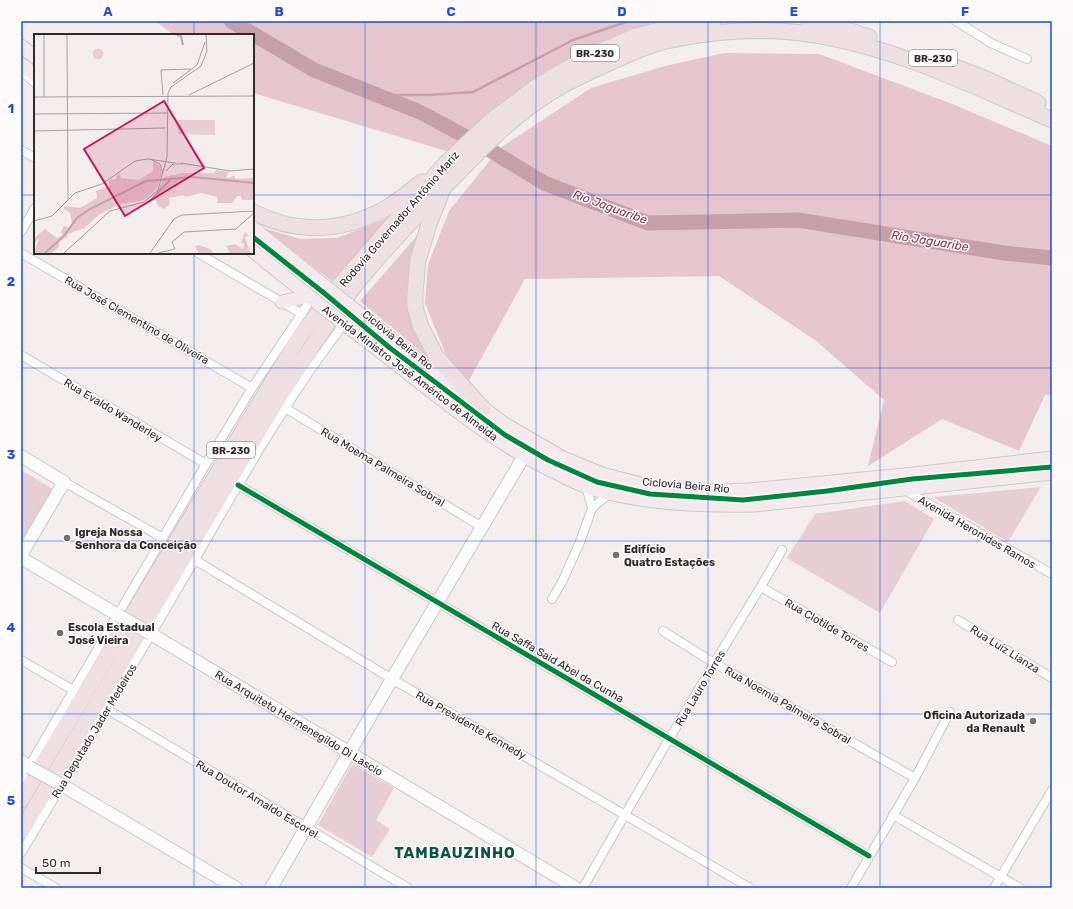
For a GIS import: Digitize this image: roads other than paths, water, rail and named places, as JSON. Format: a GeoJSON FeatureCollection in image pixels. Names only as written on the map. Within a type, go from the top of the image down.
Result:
{"type":"FeatureCollection","features":[{"type":"Feature","properties":{"kind":"highway","name":"Rodovia Governador Antônio Mariz"},"geometry":{"type":"LineString","coordinates":[[21,831],[283,391],[356,285],[413,219],[469,162],[497,125],[536,87],[585,58],[636,36],[673,27],[714,21]]}},
{"type":"Feature","properties":{"kind":"highway","name":"BR-230"},"geometry":{"type":"LineString","coordinates":[[808,21],[832,25],[909,49],[984,78],[1052,109]]}},
{"type":"Feature","properties":{"kind":"highway","name":"Rodovia Governador Antônio Mariz"},"geometry":{"type":"LineString","coordinates":[[21,800],[300,336],[339,286],[457,151],[497,125],[522,112],[569,81],[630,53],[660,43],[694,36],[765,30],[807,34],[852,42],[911,60],[1052,120]]}},
{"type":"Feature","properties":{"kind":"highway"},"geometry":{"type":"LineString","coordinates":[[254,212],[285,225],[299,227],[312,228],[346,224],[385,208],[445,164]]}},
{"type":"Feature","properties":{"kind":"highway"},"geometry":{"type":"LineString","coordinates":[[443,188],[418,260],[415,292],[416,307],[421,327],[436,356],[483,409]]}},
{"type":"Feature","properties":{"kind":"main road"},"geometry":{"type":"LineString","coordinates":[[21,46],[34,56]]}},
{"type":"Feature","properties":{"kind":"main road"},"geometry":{"type":"LineString","coordinates":[[21,64],[34,74]]}},
{"type":"Feature","properties":{"kind":"main road","name":"Avenida Ministro José Américo de Almeida"},"geometry":{"type":"LineString","coordinates":[[254,229],[412,355],[483,409],[544,448],[563,458],[602,474],[648,486],[688,491],[717,491],[757,489],[914,474],[1052,458]]}},
{"type":"Feature","properties":{"kind":"main road","name":"Avenida Ministro José Américo de Almeida"},"geometry":{"type":"LineString","coordinates":[[254,252],[309,298],[493,437],[524,456],[586,486],[610,493],[640,500],[685,505],[755,505],[1052,473]]}},
{"type":"Feature","properties":{"kind":"main road"},"geometry":{"type":"LineString","coordinates":[[282,302],[309,298]]}},
{"type":"Feature","properties":{"kind":"street"},"geometry":{"type":"LineString","coordinates":[[956,21],[991,43],[1027,59]]}},
{"type":"Feature","properties":{"kind":"street"},"geometry":{"type":"LineString","coordinates":[[21,71],[34,82]]}},
{"type":"Feature","properties":{"kind":"street"},"geometry":{"type":"LineString","coordinates":[[21,150],[34,157]]}},
{"type":"Feature","properties":{"kind":"street"},"geometry":{"type":"LineString","coordinates":[[21,232],[34,210]]}},
{"type":"Feature","properties":{"kind":"street","name":"Rua José Clementino de Oliveira"},"geometry":{"type":"LineString","coordinates":[[21,253],[252,388]]}},
{"type":"Feature","properties":{"kind":"street"},"geometry":{"type":"LineString","coordinates":[[200,254],[302,314]]}},
{"type":"Feature","properties":{"kind":"street"},"geometry":{"type":"LineString","coordinates":[[21,780],[25,764],[73,690],[206,464],[252,388],[302,314],[309,298],[247,254]]}},
{"type":"Feature","properties":{"kind":"street","name":"Rua Deputado Jader Medeiros"},"geometry":{"type":"LineString","coordinates":[[21,853],[284,408],[342,322]]}},
{"type":"Feature","properties":{"kind":"street","name":"Rua Evaldo Wanderley"},"geometry":{"type":"LineString","coordinates":[[21,355],[206,464]]}},
{"type":"Feature","properties":{"kind":"street","name":"Rua Moema Palmeira Sobral"},"geometry":{"type":"LineString","coordinates":[[284,408],[482,527]]}},
{"type":"Feature","properties":{"kind":"street"},"geometry":{"type":"LineString","coordinates":[[21,456],[163,538]]}},
{"type":"Feature","properties":{"kind":"street"},"geometry":{"type":"LineString","coordinates":[[271,888],[305,827],[524,456]]}},
{"type":"Feature","properties":{"kind":"street"},"geometry":{"type":"LineString","coordinates":[[21,556],[64,482]]}},
{"type":"Feature","properties":{"kind":"street","name":"Rua Saffa Said Abel da Cunha"},"geometry":{"type":"LineString","coordinates":[[238,485],[869,856]]}},
{"type":"Feature","properties":{"kind":"street"},"geometry":{"type":"LineString","coordinates":[[586,486],[592,508]]}},
{"type":"Feature","properties":{"kind":"street","name":"Avenida Heronides Ramos"},"geometry":{"type":"LineString","coordinates":[[903,489],[1052,574]]}},
{"type":"Feature","properties":{"kind":"street"},"geometry":{"type":"LineString","coordinates":[[552,600],[580,542],[592,508],[610,493]]}},
{"type":"Feature","properties":{"kind":"street","name":"Rua Lauro Torres"},"geometry":{"type":"LineString","coordinates":[[583,888],[624,814],[714,663],[762,587],[782,550]]}},
{"type":"Feature","properties":{"kind":"street","name":"Rua Arquiteto Hermenegildo Di Lascio"},"geometry":{"type":"LineString","coordinates":[[21,556],[576,888]]}},
{"type":"Feature","properties":{"kind":"street","name":"Rua Presidente Kennedy"},"geometry":{"type":"LineString","coordinates":[[195,560],[392,679],[750,888]]}},
{"type":"Feature","properties":{"kind":"street","name":"Rua Clotilde Torres"},"geometry":{"type":"LineString","coordinates":[[762,587],[892,662]]}},
{"type":"Feature","properties":{"kind":"street","name":"Rua Luiz Lianza"},"geometry":{"type":"LineString","coordinates":[[958,620],[1052,678]]}},
{"type":"Feature","properties":{"kind":"street","name":"Rua Noemia Palmeira Sobral"},"geometry":{"type":"LineString","coordinates":[[663,631],[714,663],[915,778]]}},
{"type":"Feature","properties":{"kind":"street"},"geometry":{"type":"LineString","coordinates":[[21,660],[73,690]]}},
{"type":"Feature","properties":{"kind":"street","name":"Rua Doutor Arnaldo Escorel"},"geometry":{"type":"LineString","coordinates":[[107,709],[408,888]]}},
{"type":"Feature","properties":{"kind":"street"},"geometry":{"type":"LineString","coordinates":[[851,888],[915,778],[950,712]]}},
{"type":"Feature","properties":{"kind":"street"},"geometry":{"type":"LineString","coordinates":[[25,764],[236,888]]}},
{"type":"Feature","properties":{"kind":"street"},"geometry":{"type":"LineString","coordinates":[[994,888],[1052,790]]}},
{"type":"Feature","properties":{"kind":"street"},"geometry":{"type":"LineString","coordinates":[[893,815],[1020,888]]}},
{"type":"Feature","properties":{"kind":"street"},"geometry":{"type":"LineString","coordinates":[[21,868],[56,888]]}},
{"type":"Feature","properties":{"kind":"waterway","name":"Rio Jaguaribe"},"geometry":{"type":"LineString","coordinates":[[231,21],[253,34]]}},
{"type":"Feature","properties":{"kind":"waterway"},"geometry":{"type":"LineString","coordinates":[[382,97],[473,92],[573,40],[629,21]]}},
{"type":"Feature","properties":{"kind":"waterway","name":"Rio Jaguaribe"},"geometry":{"type":"LineString","coordinates":[[254,35],[314,70],[420,112],[485,147],[544,183],[648,223],[798,220],[1004,253],[1052,258]]}},
{"type":"Feature","properties":{"kind":"place","name":"Igreja Nossa Senhora da Conceição"},"geometry":{"type":"Point","coordinates":[67,538]}},
{"type":"Feature","properties":{"kind":"place","name":"Edifício Quatro Estações"},"geometry":{"type":"Point","coordinates":[616,555]}},
{"type":"Feature","properties":{"kind":"place","name":"Escola Estadual José Vieira"},"geometry":{"type":"Point","coordinates":[60,633]}},
{"type":"Feature","properties":{"kind":"place","name":"Oficina Autorizada da Renault"},"geometry":{"type":"Point","coordinates":[1033,721]}},
{"type":"Feature","properties":{"kind":"district","name":"TAMBAUZINHO"},"geometry":{"type":"Point","coordinates":[455,853]}}]}
